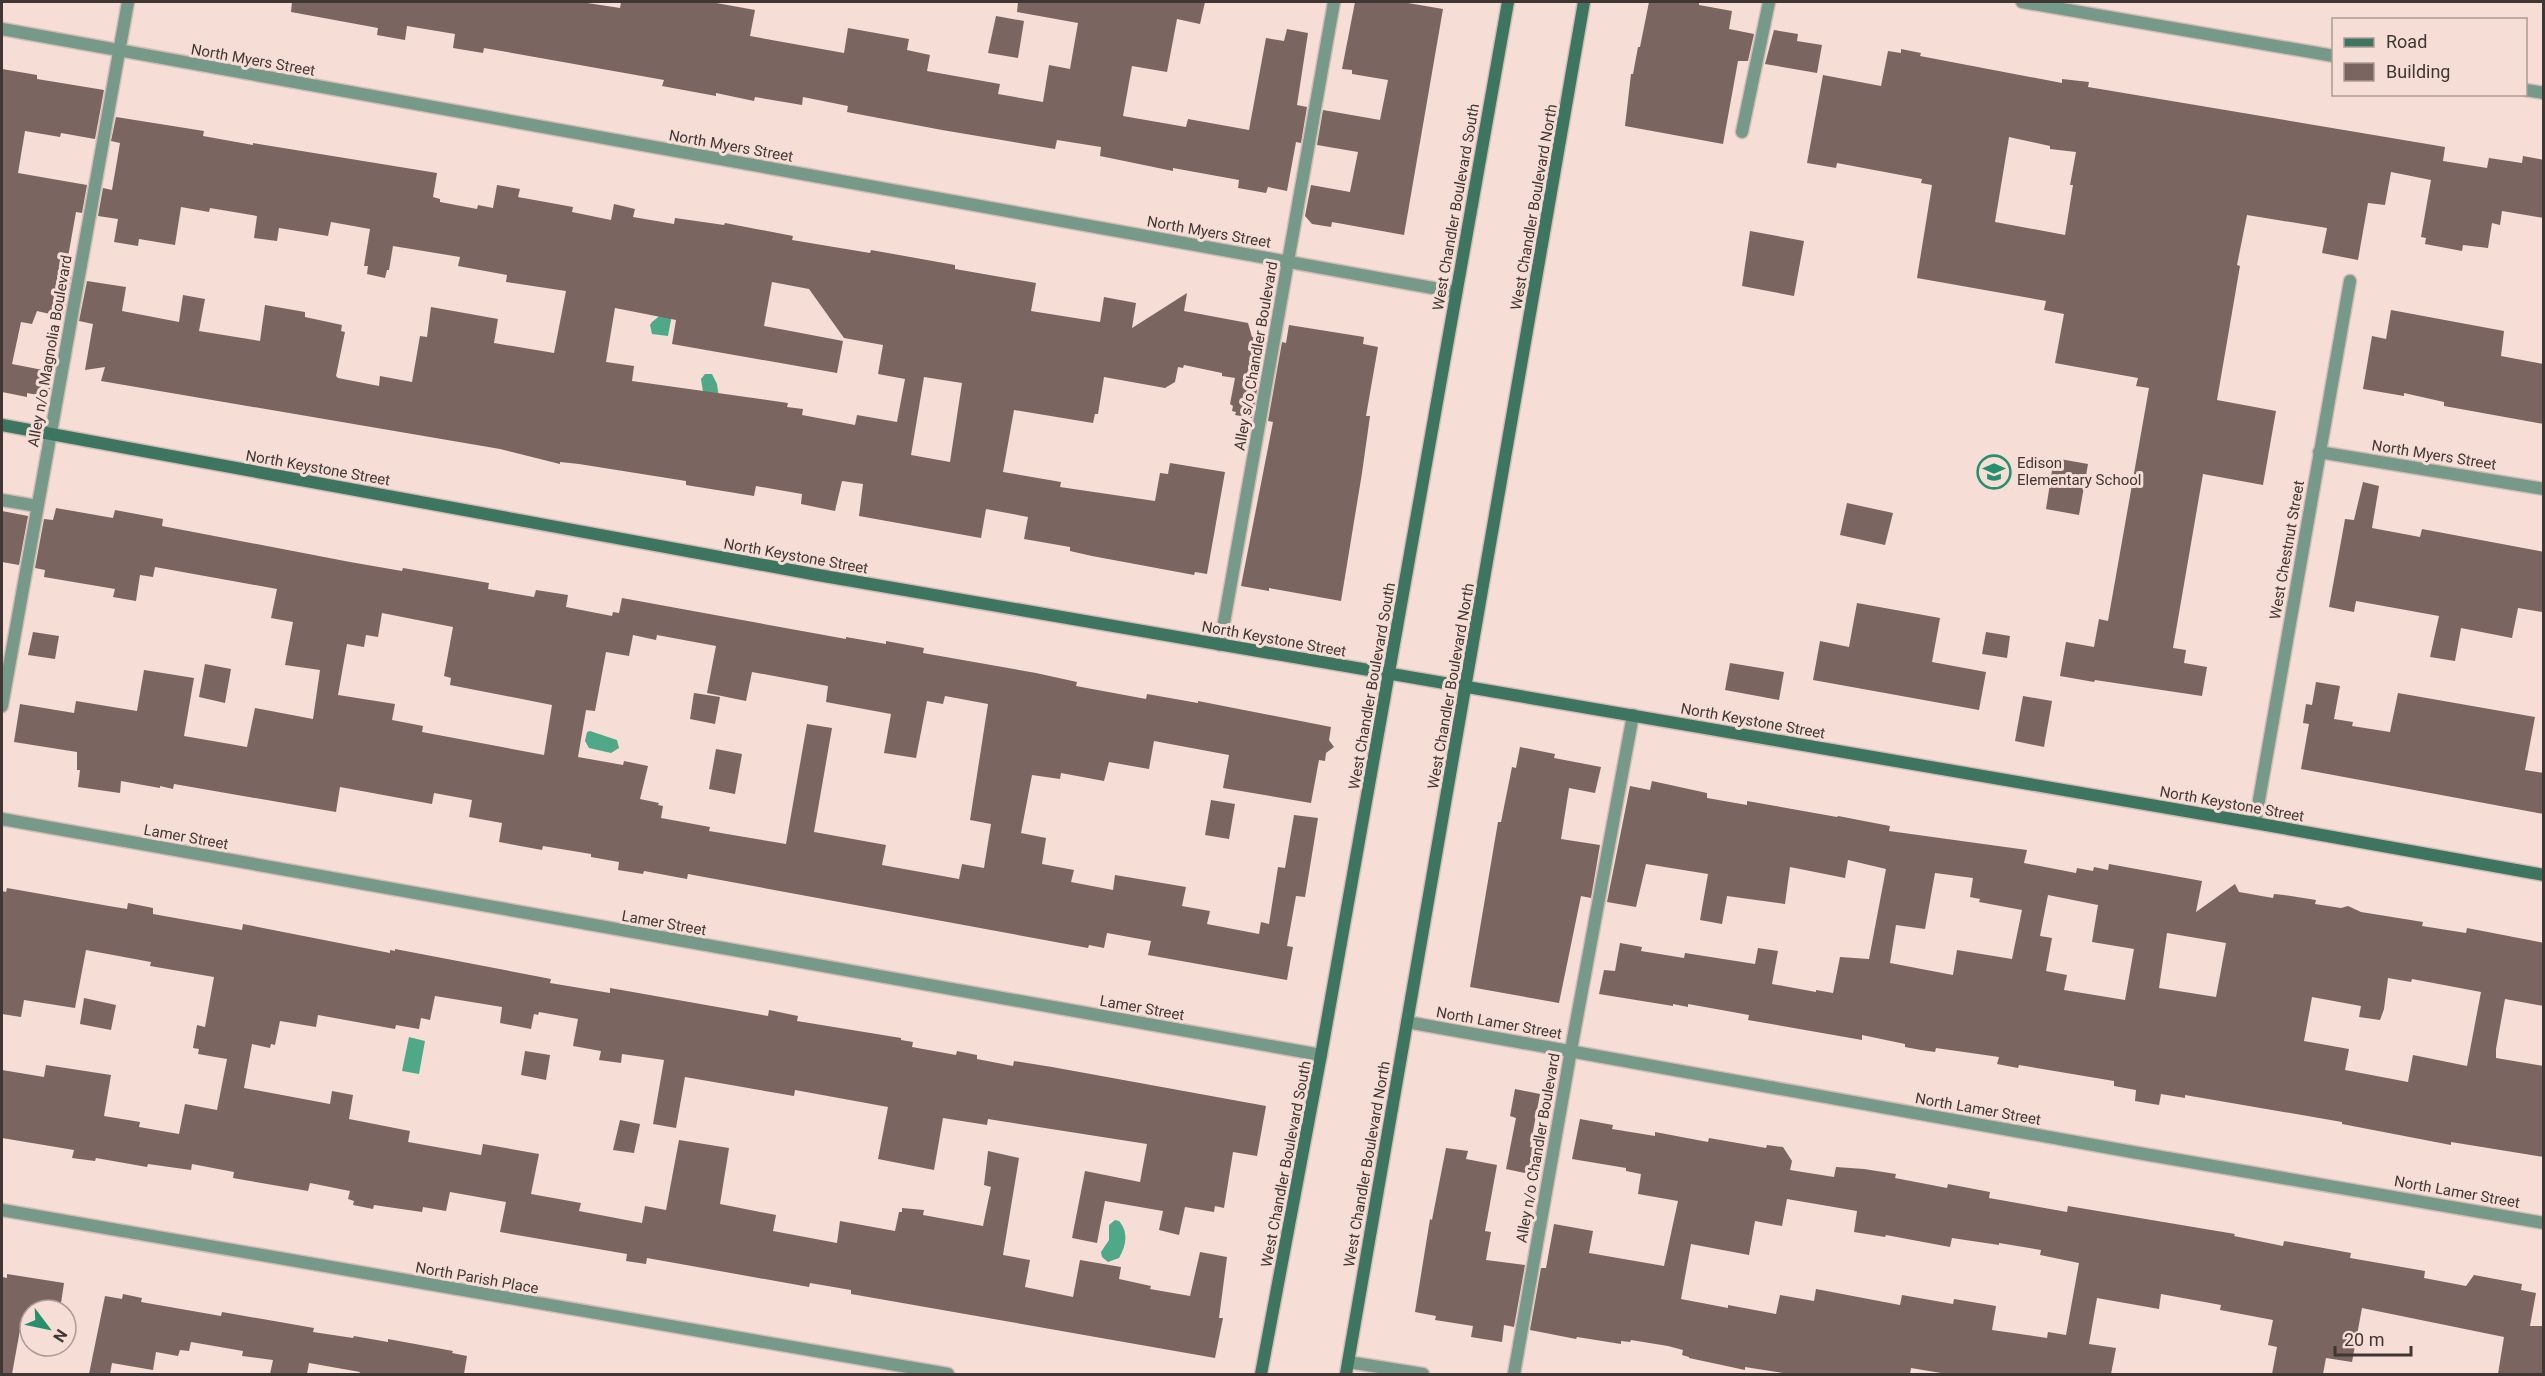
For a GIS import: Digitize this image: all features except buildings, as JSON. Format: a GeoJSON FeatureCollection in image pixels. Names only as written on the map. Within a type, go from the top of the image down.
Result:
{"type":"FeatureCollection","features":[{"type":"Feature","properties":{"kind":"main road","name":"West Chandler Boulevard South"},"geometry":{"type":"LineString","coordinates":[[1261,1374],[1322,1056],[1508,2]]}},
{"type":"Feature","properties":{"kind":"main road","name":"West Chandler Boulevard North"},"geometry":{"type":"LineString","coordinates":[[1347,1368],[1584,2]]}},
{"type":"Feature","properties":{"kind":"main road","name":"North Keystone Street"},"geometry":{"type":"LineString","coordinates":[[2,425],[818,575],[1634,715],[2544,875]]}},
{"type":"Feature","properties":{"kind":"street","name":"Alley n/o Magnolia Boulevard"},"geometry":{"type":"LineString","coordinates":[[2,706],[128,2]]}},
{"type":"Feature","properties":{"kind":"street","name":"Alley s/o Chandler Boulevard"},"geometry":{"type":"LineString","coordinates":[[1220,645],[1334,2]]}},
{"type":"Feature","properties":{"kind":"street"},"geometry":{"type":"LineString","coordinates":[[1742,132],[1769,2]]}},
{"type":"Feature","properties":{"kind":"street"},"geometry":{"type":"LineString","coordinates":[[2022,2],[2332,56]]}},
{"type":"Feature","properties":{"kind":"street","name":"North Myers Street"},"geometry":{"type":"LineString","coordinates":[[2,28],[1455,292]]}},
{"type":"Feature","properties":{"kind":"street"},"geometry":{"type":"LineString","coordinates":[[2527,90],[2544,93]]}},
{"type":"Feature","properties":{"kind":"street","name":"West Chestnut Street"},"geometry":{"type":"LineString","coordinates":[[2254,823],[2350,281]]}},
{"type":"Feature","properties":{"kind":"street","name":"North Myers Street"},"geometry":{"type":"LineString","coordinates":[[2319,452],[2544,489]]}},
{"type":"Feature","properties":{"kind":"street"},"geometry":{"type":"LineString","coordinates":[[2,500],[37,506]]}},
{"type":"Feature","properties":{"kind":"street","name":"Alley n/o Chandler Boulevard"},"geometry":{"type":"LineString","coordinates":[[1514,1374],[1571,1050],[1634,715]]}},
{"type":"Feature","properties":{"kind":"street","name":"Lamer Street"},"geometry":{"type":"LineString","coordinates":[[2,819],[1322,1056]]}},
{"type":"Feature","properties":{"kind":"street","name":"North Lamer Street"},"geometry":{"type":"LineString","coordinates":[[1407,1022],[2544,1223]]}},
{"type":"Feature","properties":{"kind":"street","name":"North Parish Place"},"geometry":{"type":"LineString","coordinates":[[2,1210],[948,1374]]}},
{"type":"Feature","properties":{"kind":"street"},"geometry":{"type":"LineString","coordinates":[[1347,1368],[1423,1374]]}},
{"type":"Feature","properties":{"kind":"shaded area"},"geometry":{"type":"Polygon","coordinates":[[[674,304],[668,336],[652,334],[650,325],[652,322],[674,304]]]}},
{"type":"Feature","properties":{"kind":"shaded area"},"geometry":{"type":"Polygon","coordinates":[[[705,374],[712,374],[717,384],[719,398],[703,392],[701,379],[705,374]]]}},
{"type":"Feature","properties":{"kind":"shaded area"},"geometry":{"type":"Polygon","coordinates":[[[587,732],[617,740],[619,748],[611,753],[589,748],[585,741],[587,732]]]}},
{"type":"Feature","properties":{"kind":"shaded area"},"geometry":{"type":"Polygon","coordinates":[[[409,1037],[425,1041],[419,1074],[402,1071],[409,1037]]]}},
{"type":"Feature","properties":{"kind":"shaded area"},"geometry":{"type":"Polygon","coordinates":[[[1115,1220],[1122,1225],[1125,1244],[1119,1258],[1108,1262],[1102,1257],[1101,1252],[1109,1240],[1109,1225],[1115,1220]]]}},
{"type":"Feature","properties":{"kind":"place","name":"Edison Elementary School"},"geometry":{"type":"Point","coordinates":[1994,472]}}]}
